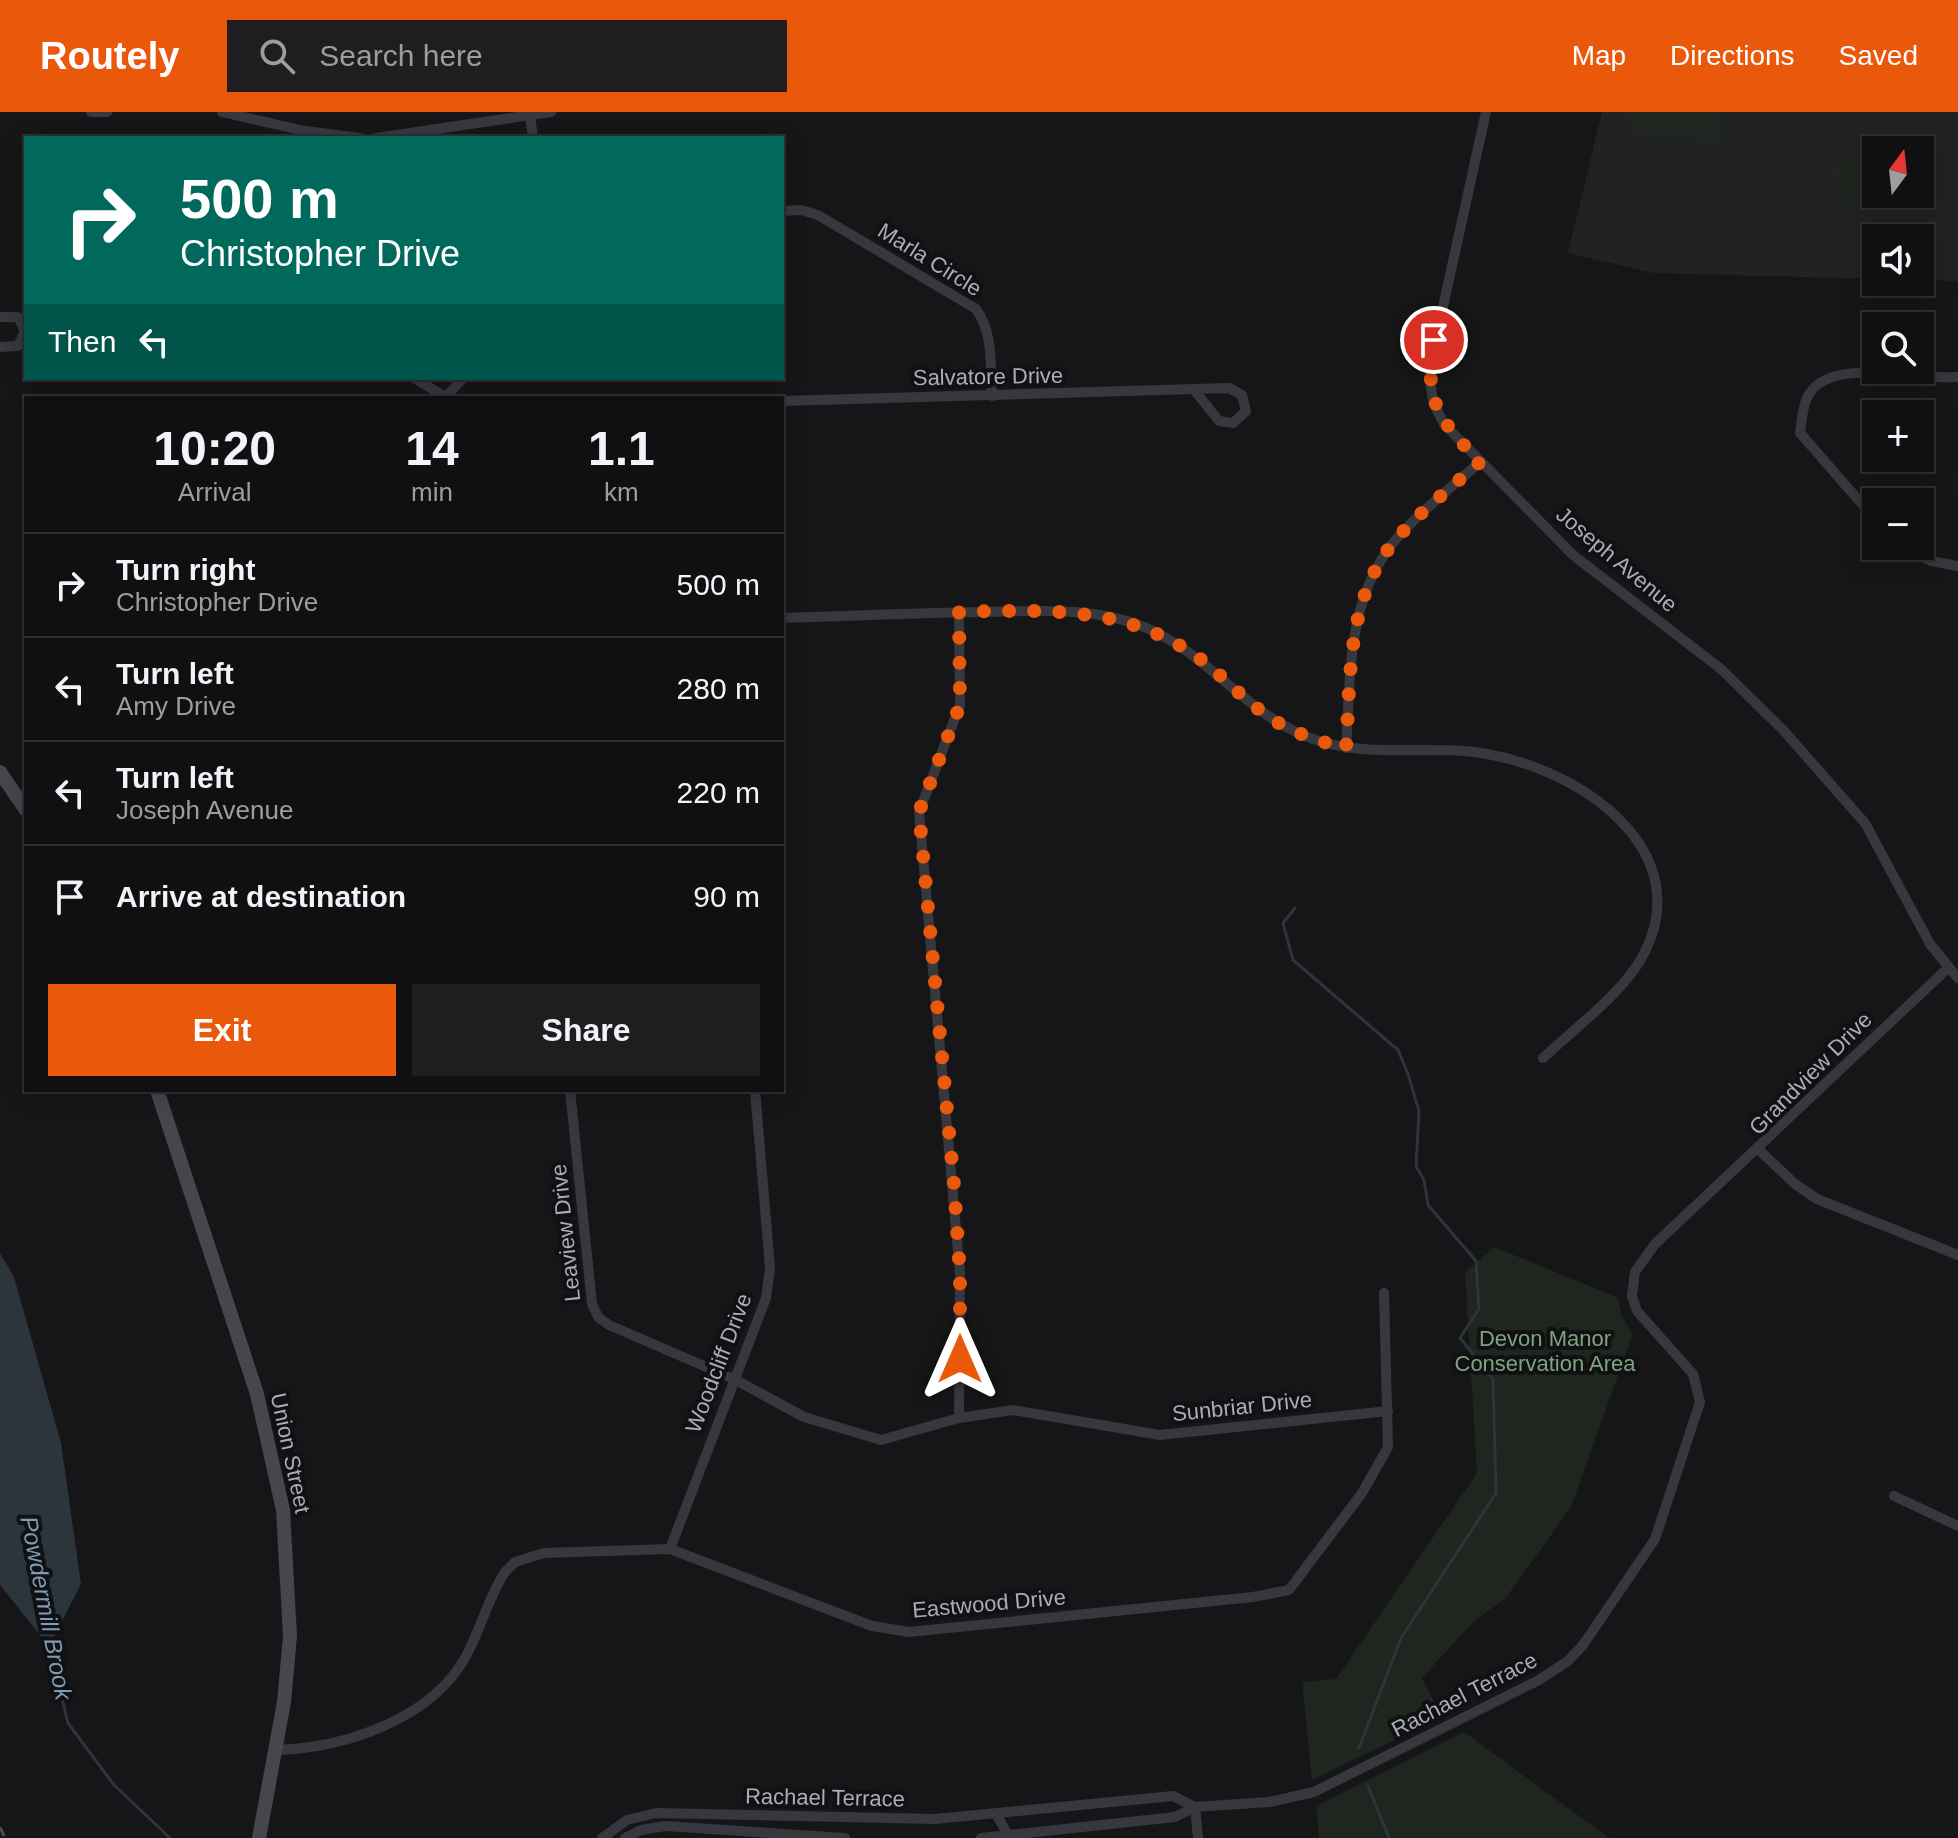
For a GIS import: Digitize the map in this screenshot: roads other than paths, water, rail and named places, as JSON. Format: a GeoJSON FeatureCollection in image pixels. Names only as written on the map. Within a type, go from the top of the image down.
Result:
{"type":"FeatureCollection","features":[{"type":"Feature","properties":{"kind":"main road"},"geometry":{"type":"LineString","coordinates":[[0,772],[24,807]]}},
{"type":"Feature","properties":{"kind":"main road","name":"Union Street"},"geometry":{"type":"LineString","coordinates":[[158,1092],[257,1394],[283,1510],[290,1636],[276,1750],[259,1838]]}},
{"type":"Feature","properties":{"kind":"street"},"geometry":{"type":"LineString","coordinates":[[91,112],[107,112]]}},
{"type":"Feature","properties":{"kind":"street"},"geometry":{"type":"LineString","coordinates":[[222,112],[305,131],[344,136]]}},
{"type":"Feature","properties":{"kind":"street"},"geometry":{"type":"LineString","coordinates":[[390,136],[551,112]]}},
{"type":"Feature","properties":{"kind":"street","name":"Joseph Avenue"},"geometry":{"type":"LineString","coordinates":[[1486,112],[1429,370],[1433,402],[1444,424],[1573,555],[1730,678],[1792,740],[1865,823],[1930,944],[1958,978]]}},
{"type":"Feature","properties":{"kind":"street"},"geometry":{"type":"LineString","coordinates":[[530,116],[533,136]]}},
{"type":"Feature","properties":{"kind":"street","name":"Marla Circle"},"geometry":{"type":"LineString","coordinates":[[784,211],[801,210],[818,215],[968,302],[986,325],[992,396]]}},
{"type":"Feature","properties":{"kind":"street"},"geometry":{"type":"LineString","coordinates":[[0,317],[18,317],[24,328]]}},
{"type":"Feature","properties":{"kind":"street"},"geometry":{"type":"LineString","coordinates":[[0,347],[18,346],[24,335]]}},
{"type":"Feature","properties":{"kind":"street"},"geometry":{"type":"LineString","coordinates":[[1862,504],[1800,433],[1803,408],[1809,392],[1832,375],[1958,377]]}},
{"type":"Feature","properties":{"kind":"street"},"geometry":{"type":"LineString","coordinates":[[417,380],[443,396]]}},
{"type":"Feature","properties":{"kind":"street"},"geometry":{"type":"LineString","coordinates":[[448,396],[461,380]]}},
{"type":"Feature","properties":{"kind":"street","name":"Salvatore Drive"},"geometry":{"type":"LineString","coordinates":[[784,401],[1236,390],[1242,395],[1246,411],[1233,423],[1219,421],[1195,391]]}},
{"type":"Feature","properties":{"kind":"street"},"geometry":{"type":"LineString","coordinates":[[1346,748],[1354,632],[1370,579],[1400,535],[1480,462]]}},
{"type":"Feature","properties":{"kind":"street"},"geometry":{"type":"LineString","coordinates":[[1929,560],[1958,566]]}},
{"type":"Feature","properties":{"kind":"street"},"geometry":{"type":"LineString","coordinates":[[784,618],[1063,611],[1128,621],[1194,654],[1257,709],[1290,730],[1346,748],[1456,751],[1506,758],[1579,788],[1613,810],[1634,835],[1650,870],[1655,895],[1649,942],[1620,985],[1543,1058]]}},
{"type":"Feature","properties":{"kind":"street"},"geometry":{"type":"LineString","coordinates":[[959,612],[960,705],[919,812],[960,1274],[959,1418]]}},
{"type":"Feature","properties":{"kind":"street","name":"Grandview Drive"},"geometry":{"type":"LineString","coordinates":[[1948,968],[1757,1148],[1795,1184],[1817,1199],[1958,1255]]}},
{"type":"Feature","properties":{"kind":"street","name":"Leaview Drive"},"geometry":{"type":"LineString","coordinates":[[570,1092],[594,1310],[609,1325],[734,1379]]}},
{"type":"Feature","properties":{"kind":"street","name":"Woodcliff Drive"},"geometry":{"type":"LineString","coordinates":[[670,1549],[766,1298],[770,1268],[755,1092]]}},
{"type":"Feature","properties":{"kind":"street","name":"Rachael Terrace"},"geometry":{"type":"LineString","coordinates":[[981,1838],[1175,1817],[1195,1807],[1253,1804],[1314,1792],[1539,1680],[1568,1661],[1583,1645],[1655,1539],[1700,1402],[1693,1374],[1637,1311],[1632,1296],[1635,1272],[1655,1244],[1757,1148]]}},
{"type":"Feature","properties":{"kind":"street","name":"Eastwood Drive"},"geometry":{"type":"LineString","coordinates":[[276,1750],[297,1749],[383,1725],[432,1700],[464,1660],[497,1584],[515,1562],[544,1553],[670,1549],[891,1631],[1276,1594],[1289,1590],[1374,1474],[1388,1447],[1384,1293]]}},
{"type":"Feature","properties":{"kind":"street","name":"Sunbriar Drive"},"geometry":{"type":"LineString","coordinates":[[734,1379],[804,1417],[881,1440],[959,1418],[1013,1410],[1160,1435],[1388,1411]]}},
{"type":"Feature","properties":{"kind":"street"},"geometry":{"type":"LineString","coordinates":[[1894,1496],[1958,1526]]}},
{"type":"Feature","properties":{"kind":"street","name":"Rachael Terrace"},"geometry":{"type":"LineString","coordinates":[[602,1838],[627,1820],[656,1813],[921,1819],[1173,1796],[1195,1807]]}},
{"type":"Feature","properties":{"kind":"street"},"geometry":{"type":"LineString","coordinates":[[1195,1807],[1198,1838]]}},
{"type":"Feature","properties":{"kind":"street"},"geometry":{"type":"LineString","coordinates":[[996,1814],[1010,1836]]}},
{"type":"Feature","properties":{"kind":"street"},"geometry":{"type":"LineString","coordinates":[[988,1838],[996,1814]]}},
{"type":"Feature","properties":{"kind":"street","name":"Rachael Terrace"},"geometry":{"type":"LineString","coordinates":[[625,1838],[641,1830],[665,1826],[845,1838]]}},
{"type":"Feature","properties":{"kind":"water"},"geometry":{"type":"Polygon","coordinates":[[[0,1253],[14,1277],[61,1443],[81,1584],[49,1646],[0,1585],[0,1253]]]}},
{"type":"Feature","properties":{"kind":"waterway"},"geometry":{"type":"LineString","coordinates":[[1295,908],[1283,923],[1293,960],[1398,1050],[1419,1111],[1416,1166],[1424,1180],[1428,1205],[1476,1261],[1479,1309],[1460,1338],[1493,1379],[1496,1493],[1401,1638],[1359,1748]]}},
{"type":"Feature","properties":{"kind":"waterway","name":"Powdermill Brook"},"geometry":{"type":"LineString","coordinates":[[49,1645],[68,1723],[114,1785],[170,1838]]}},
{"type":"Feature","properties":{"kind":"waterway"},"geometry":{"type":"LineString","coordinates":[[1368,1786],[1389,1838]]}},
{"type":"Feature","properties":{"kind":"railway"},"geometry":{"type":"LineString","coordinates":[[0,1827],[5,1838]]}},
{"type":"Feature","properties":{"kind":"park label","name":"Devon Manor Conservation Area"},"geometry":{"type":"Point","coordinates":[1545,1350]}}]}
